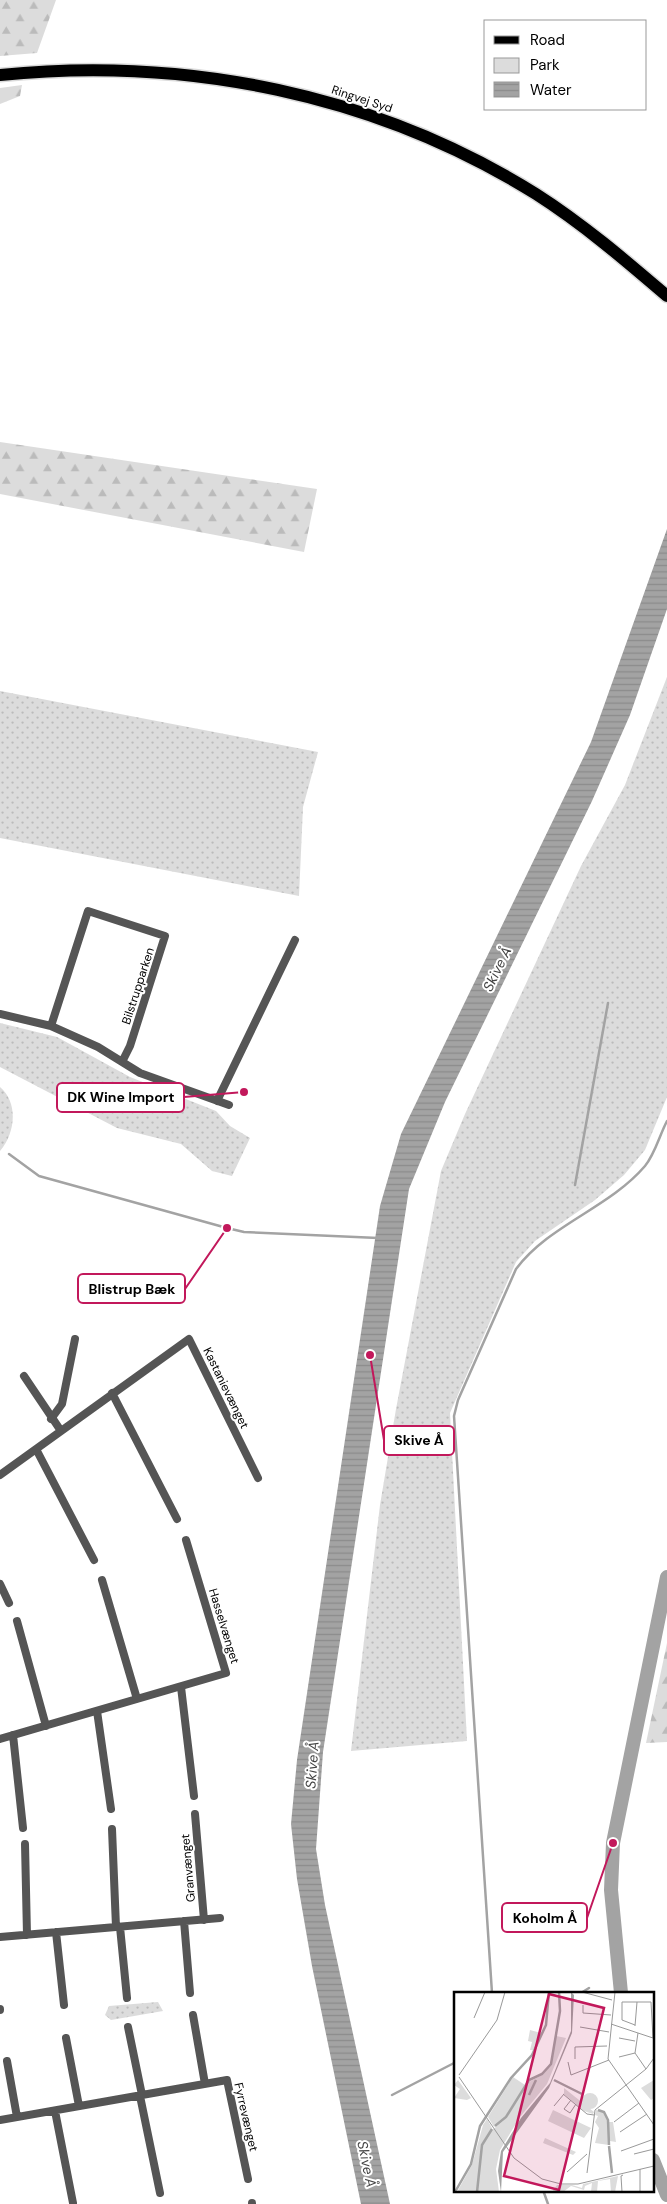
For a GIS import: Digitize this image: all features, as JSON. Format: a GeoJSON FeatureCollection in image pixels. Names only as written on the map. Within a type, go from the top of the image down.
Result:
{"type":"FeatureCollection","features":[{"type":"Feature","properties":{"kind":"main road","name":"Ringvej Syd"},"geometry":{"type":"LineString","coordinates":[[0,75],[104,69],[183,73],[303,94],[384,120],[456,150],[536,194],[600,239],[667,296]]}},
{"type":"Feature","properties":{"kind":"street","name":"Bilstrupparken"},"geometry":{"type":"LineString","coordinates":[[51,1026],[88,911],[165,936],[130,1046],[122,1062]]}},
{"type":"Feature","properties":{"kind":"street"},"geometry":{"type":"LineString","coordinates":[[218,1101],[295,940]]}},
{"type":"Feature","properties":{"kind":"street"},"geometry":{"type":"LineString","coordinates":[[0,1014],[51,1026],[90,1043],[122,1062],[161,1081],[229,1105]]}},
{"type":"Feature","properties":{"kind":"street"},"geometry":{"type":"LineString","coordinates":[[51,1419],[62,1404],[75,1339]]}},
{"type":"Feature","properties":{"kind":"street","name":"Kastanievænget"},"geometry":{"type":"LineString","coordinates":[[0,1475],[189,1339],[258,1478]]}},
{"type":"Feature","properties":{"kind":"street"},"geometry":{"type":"LineString","coordinates":[[24,1376],[51,1419],[61,1431]]}},
{"type":"Feature","properties":{"kind":"street"},"geometry":{"type":"LineString","coordinates":[[112,1394],[177,1519]]}},
{"type":"Feature","properties":{"kind":"street"},"geometry":{"type":"LineString","coordinates":[[36,1449],[94,1560]]}},
{"type":"Feature","properties":{"kind":"street","name":"Hasselvænget"},"geometry":{"type":"LineString","coordinates":[[0,1739],[226,1674],[186,1540]]}},
{"type":"Feature","properties":{"kind":"street"},"geometry":{"type":"LineString","coordinates":[[102,1580],[137,1700]]}},
{"type":"Feature","properties":{"kind":"street"},"geometry":{"type":"LineString","coordinates":[[0,1584],[9,1602]]}},
{"type":"Feature","properties":{"kind":"street"},"geometry":{"type":"LineString","coordinates":[[17,1621],[46,1726]]}},
{"type":"Feature","properties":{"kind":"street"},"geometry":{"type":"LineString","coordinates":[[181,1687],[194,1796]]}},
{"type":"Feature","properties":{"kind":"street"},"geometry":{"type":"LineString","coordinates":[[97,1711],[111,1809]]}},
{"type":"Feature","properties":{"kind":"street"},"geometry":{"type":"LineString","coordinates":[[14,1735],[23,1828]]}},
{"type":"Feature","properties":{"kind":"street","name":"Granvænget"},"geometry":{"type":"LineString","coordinates":[[195,1814],[204,1920]]}},
{"type":"Feature","properties":{"kind":"street"},"geometry":{"type":"LineString","coordinates":[[112,1829],[118,1927],[127,1998]]}},
{"type":"Feature","properties":{"kind":"street"},"geometry":{"type":"LineString","coordinates":[[25,1844],[27,1935]]}},
{"type":"Feature","properties":{"kind":"street","name":"Granvænget"},"geometry":{"type":"LineString","coordinates":[[0,1937],[220,1918]]}},
{"type":"Feature","properties":{"kind":"street","name":"Granvænget"},"geometry":{"type":"LineString","coordinates":[[184,1921],[190,1993]]}},
{"type":"Feature","properties":{"kind":"street"},"geometry":{"type":"LineString","coordinates":[[56,1932],[64,2004]]}},
{"type":"Feature","properties":{"kind":"street"},"geometry":{"type":"LineString","coordinates":[[193,2015],[205,2084]]}},
{"type":"Feature","properties":{"kind":"street"},"geometry":{"type":"LineString","coordinates":[[128,2027],[160,2192]]}},
{"type":"Feature","properties":{"kind":"street"},"geometry":{"type":"LineString","coordinates":[[66,2038],[79,2106]]}},
{"type":"Feature","properties":{"kind":"street"},"geometry":{"type":"LineString","coordinates":[[6,2061],[17,2118]]}},
{"type":"Feature","properties":{"kind":"street","name":"Fyrrevænget"},"geometry":{"type":"LineString","coordinates":[[0,2120],[228,2080],[248,2179]]}},
{"type":"Feature","properties":{"kind":"street"},"geometry":{"type":"LineString","coordinates":[[55,2111],[73,2203]]}},
{"type":"Feature","properties":{"kind":"green space"},"geometry":{"type":"Polygon","coordinates":[[[0,0],[56,0],[37,53],[0,56],[0,0]]]}},
{"type":"Feature","properties":{"kind":"green space"},"geometry":{"type":"Polygon","coordinates":[[[22,85],[20,96],[0,104],[0,88],[22,85]]]}},
{"type":"Feature","properties":{"kind":"green space"},"geometry":{"type":"Polygon","coordinates":[[[0,442],[317,489],[304,552],[0,494],[0,442]]]}},
{"type":"Feature","properties":{"kind":"green space"},"geometry":{"type":"Polygon","coordinates":[[[667,677],[667,1097],[645,1150],[624,1175],[595,1200],[535,1241],[516,1262],[450,1413],[467,1741],[351,1751],[380,1505],[396,1409],[441,1171],[465,1114],[581,866],[625,785],[667,677]]]}},
{"type":"Feature","properties":{"kind":"green space"},"geometry":{"type":"Polygon","coordinates":[[[0,691],[318,752],[303,807],[299,896],[0,838],[0,691]]]}},
{"type":"Feature","properties":{"kind":"green space"},"geometry":{"type":"Polygon","coordinates":[[[0,1023],[57,1037],[130,1077],[216,1111],[230,1126],[250,1138],[232,1176],[212,1171],[181,1144],[117,1128],[0,1067],[0,1023]]]}},
{"type":"Feature","properties":{"kind":"green space"},"geometry":{"type":"Polygon","coordinates":[[[0,1087],[10,1101],[13,1119],[9,1136],[0,1151],[0,1087]]]}},
{"type":"Feature","properties":{"kind":"green space"},"geometry":{"type":"Polygon","coordinates":[[[667,1643],[667,1742],[646,1743],[667,1643]]]}},
{"type":"Feature","properties":{"kind":"green space"},"geometry":{"type":"Polygon","coordinates":[[[158,2002],[163,2011],[111,2020],[105,2015],[109,2006],[158,2002]]]}},
{"type":"Feature","properties":{"kind":"water"},"geometry":{"type":"Polygon","coordinates":[[[667,529],[667,609],[630,715],[592,801],[445,1102],[409,1189],[323,1752],[316,1849],[325,1905],[390,2204],[361,2204],[312,1966],[297,1879],[291,1824],[297,1760],[380,1206],[401,1134],[591,742],[667,529]]]}},
{"type":"Feature","properties":{"kind":"waterway"},"geometry":{"type":"LineString","coordinates":[[575,1185],[608,1003]]}},
{"type":"Feature","properties":{"kind":"waterway"},"geometry":{"type":"LineString","coordinates":[[492,1992],[454,1416],[458,1400],[516,1269],[545,1240],[597,1206],[630,1181],[649,1161],[667,1121]]}},
{"type":"Feature","properties":{"kind":"waterway"},"geometry":{"type":"LineString","coordinates":[[9,1154],[39,1176],[244,1232],[378,1238]]}},
{"type":"Feature","properties":{"kind":"waterway"},"geometry":{"type":"LineString","coordinates":[[621,1992],[611,1890],[613,1843],[667,1577]]}},
{"type":"Feature","properties":{"kind":"waterway"},"geometry":{"type":"LineString","coordinates":[[583,1992],[589,1988]]}},
{"type":"Feature","properties":{"kind":"waterway"},"geometry":{"type":"LineString","coordinates":[[392,2095],[454,2063]]}},
{"type":"Feature","properties":{"kind":"waterway"},"geometry":{"type":"LineString","coordinates":[[654,2162],[667,2195]]}},
{"type":"Feature","properties":{"kind":"waterway"},"geometry":{"type":"LineString","coordinates":[[544,2192],[548,2204]]}},
{"type":"Feature","properties":{"kind":"place","name":"DK Wine Import"},"geometry":{"type":"Point","coordinates":[244,1092]}},
{"type":"Feature","properties":{"kind":"place","name":"Blistrup Bæk"},"geometry":{"type":"Point","coordinates":[227,1228]}},
{"type":"Feature","properties":{"kind":"place","name":"Skive Å"},"geometry":{"type":"Point","coordinates":[370,1355]}},
{"type":"Feature","properties":{"kind":"place","name":"Koholm Å"},"geometry":{"type":"Point","coordinates":[613,1843]}}]}
